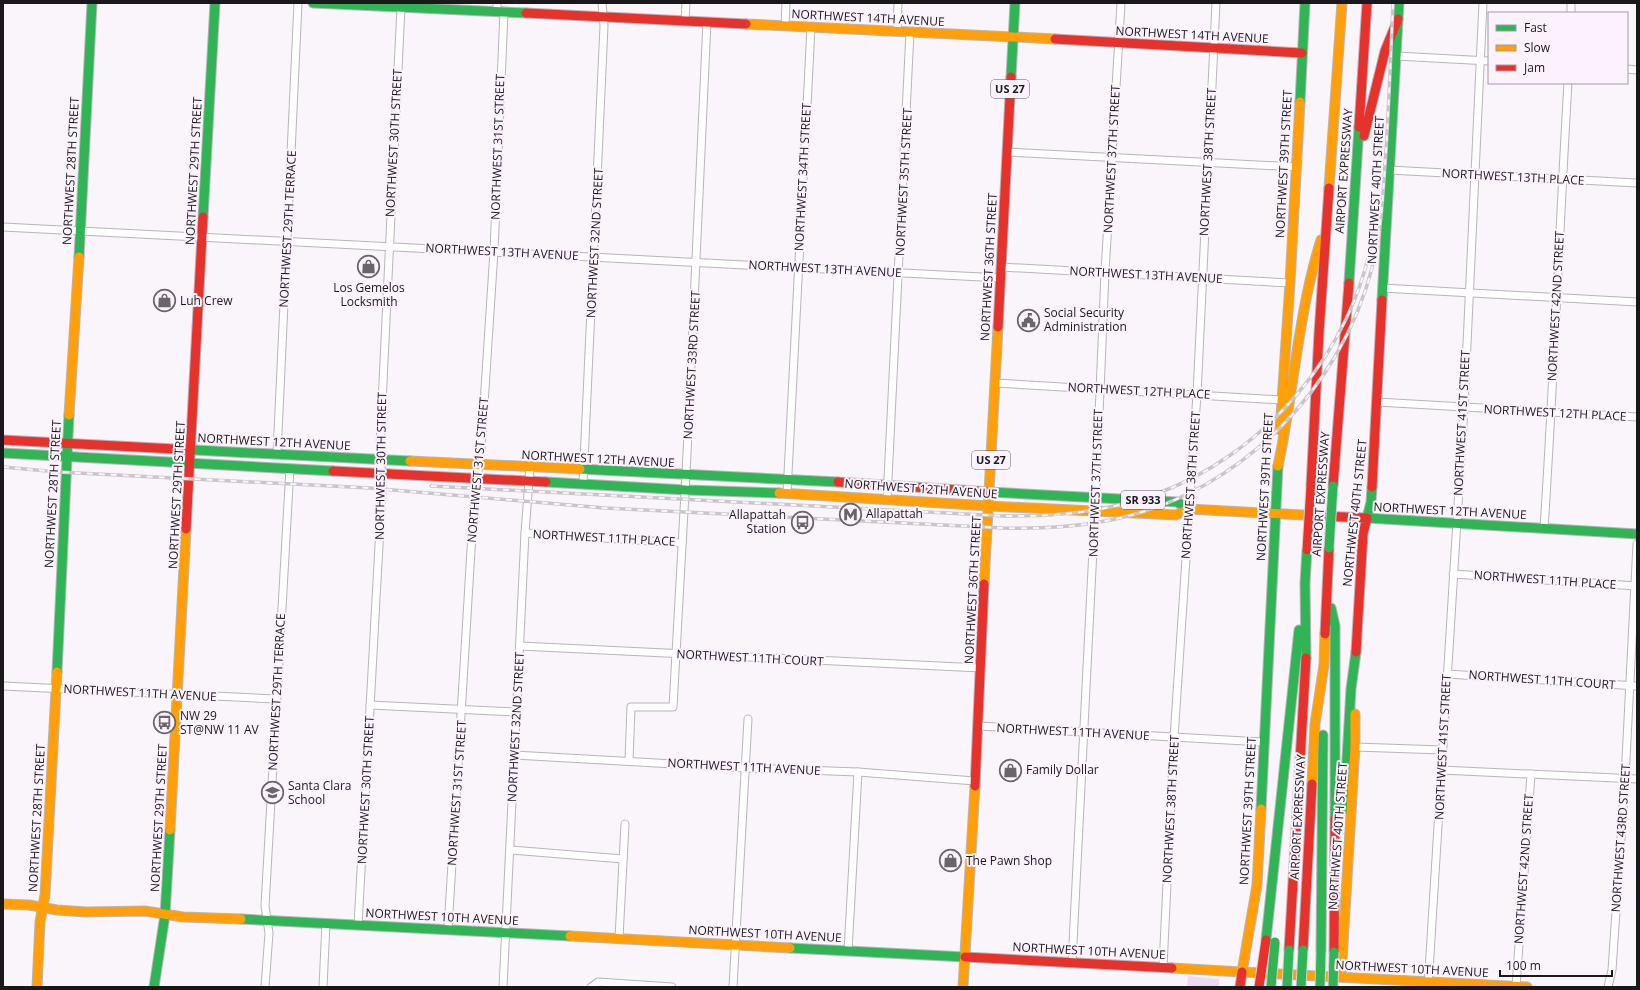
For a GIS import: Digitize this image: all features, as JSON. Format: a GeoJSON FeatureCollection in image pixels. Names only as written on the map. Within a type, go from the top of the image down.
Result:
{"type":"FeatureCollection","features":[{"type":"Feature","properties":{"kind":"main road","name":"NORTHWEST 28TH STREET"},"geometry":{"type":"LineString","coordinates":[[37,987],[40,922],[45,895],[66,457],[81,230],[92,3]]}},
{"type":"Feature","properties":{"kind":"main road","name":"NORTHWEST 29TH STREET"},"geometry":{"type":"LineString","coordinates":[[154,987],[165,915],[192,450],[215,3]]}},
{"type":"Feature","properties":{"kind":"main road","name":"NORTHWEST 14TH AVENUE"},"geometry":{"type":"LineString","coordinates":[[313,3],[401,7],[499,8],[605,18],[1119,42],[1302,53]]}},
{"type":"Feature","properties":{"kind":"main road","name":"NORTHWEST 36TH STREET"},"geometry":{"type":"LineString","coordinates":[[963,987],[978,726],[1015,3]]}},
{"type":"Feature","properties":{"kind":"main road","name":"NORTHWEST 39TH STREET"},"geometry":{"type":"LineString","coordinates":[[1240,987],[1257,885],[1278,466],[1297,167],[1305,3]]}},
{"type":"Feature","properties":{"kind":"main road","name":"AIRPORT EXPRESSWAY"},"geometry":{"type":"LineString","coordinates":[[1287,987],[1306,664],[1305,583],[1342,3]]}},
{"type":"Feature","properties":{"kind":"main road","name":"AIRPORT EXPRESSWAY"},"geometry":{"type":"LineString","coordinates":[[1301,987],[1315,724],[1324,665],[1333,486],[1355,191],[1367,3]]}},
{"type":"Feature","properties":{"kind":"main road","name":"NORTHWEST 40TH STREET"},"geometry":{"type":"LineString","coordinates":[[1341,977],[1355,747],[1356,652],[1363,534],[1371,502],[1399,3]]}},
{"type":"Feature","properties":{"kind":"main road"},"geometry":{"type":"LineString","coordinates":[[1355,191],[1365,133],[1380,72],[1398,19]]}},
{"type":"Feature","properties":{"kind":"main road"},"geometry":{"type":"LineString","coordinates":[[1278,466],[1288,418],[1304,310],[1314,260],[1327,225]]}},
{"type":"Feature","properties":{"kind":"main road","name":"NORTHWEST 12TH AVENUE"},"geometry":{"type":"LineString","coordinates":[[3,440],[530,468],[888,484],[990,492],[1177,502],[1189,509],[1637,534]]}},
{"type":"Feature","properties":{"kind":"main road","name":"NORTHWEST 12TH AVENUE"},"geometry":{"type":"LineString","coordinates":[[3,453],[529,480],[686,490],[787,493],[989,506],[1176,515],[1189,509]]}},
{"type":"Feature","properties":{"kind":"main road"},"geometry":{"type":"LineString","coordinates":[[233,465],[246,460],[268,461],[274,458],[277,454]]}},
{"type":"Feature","properties":{"kind":"main road"},"geometry":{"type":"LineString","coordinates":[[290,468],[291,465],[296,462],[321,462],[339,457]]}},
{"type":"Feature","properties":{"kind":"main road"},"geometry":{"type":"LineString","coordinates":[[1271,987],[1273,878],[1294,663],[1305,583]]}},
{"type":"Feature","properties":{"kind":"main road"},"geometry":{"type":"LineString","coordinates":[[1327,593],[1335,626],[1336,731],[1334,987]]}},
{"type":"Feature","properties":{"kind":"main road"},"geometry":{"type":"LineString","coordinates":[[1334,919],[1343,815],[1351,689],[1356,652]]}},
{"type":"Feature","properties":{"kind":"main road"},"geometry":{"type":"LineString","coordinates":[[1320,987],[1324,665]]}},
{"type":"Feature","properties":{"kind":"main road","name":"NORTHWEST 10TH AVENUE"},"geometry":{"type":"LineString","coordinates":[[3,904],[29,905],[57,910],[86,912],[145,911],[183,917],[504,931],[1341,977],[1429,984],[1527,987]]}},
{"type":"Feature","properties":{"kind":"main road"},"geometry":{"type":"LineString","coordinates":[[1259,987],[1271,941]]}},
{"type":"Feature","properties":{"kind":"street","name":"NORTHWEST 29TH TERRACE"},"geometry":{"type":"LineString","coordinates":[[277,454],[298,3]]}},
{"type":"Feature","properties":{"kind":"street","name":"NORTHWEST 32ND STREET"},"geometry":{"type":"LineString","coordinates":[[583,483],[605,18],[602,3]]}},
{"type":"Feature","properties":{"kind":"street"},"geometry":{"type":"LineString","coordinates":[[685,21],[686,3]]}},
{"type":"Feature","properties":{"kind":"street"},"geometry":{"type":"LineString","coordinates":[[785,26],[786,3]]}},
{"type":"Feature","properties":{"kind":"street"},"geometry":{"type":"LineString","coordinates":[[897,32],[898,3]]}},
{"type":"Feature","properties":{"kind":"street","name":"NORTHWEST 37TH STREET"},"geometry":{"type":"LineString","coordinates":[[1072,963],[1095,510],[1105,272],[1121,3]]}},
{"type":"Feature","properties":{"kind":"street","name":"NORTHWEST 38TH STREET"},"geometry":{"type":"LineString","coordinates":[[1163,967],[1174,738],[1197,394],[1216,3]]}},
{"type":"Feature","properties":{"kind":"street","name":"NORTHWEST 41ST STREET"},"geometry":{"type":"LineString","coordinates":[[1429,984],[1464,408],[1468,292],[1483,3]]}},
{"type":"Feature","properties":{"kind":"street","name":"NORTHWEST 30TH STREET"},"geometry":{"type":"LineString","coordinates":[[358,925],[382,492],[380,445],[401,7]]}},
{"type":"Feature","properties":{"kind":"street","name":"NORTHWEST 31ST STREET"},"geometry":{"type":"LineString","coordinates":[[448,929],[474,501],[479,465],[494,251],[499,8]]}},
{"type":"Feature","properties":{"kind":"street","name":"NORTHWEST 33RD STREET"},"geometry":{"type":"LineString","coordinates":[[629,761],[631,707],[673,707],[686,490],[707,22]]}},
{"type":"Feature","properties":{"kind":"street","name":"NORTHWEST 34TH STREET"},"geometry":{"type":"LineString","coordinates":[[787,493],[811,28]]}},
{"type":"Feature","properties":{"kind":"street","name":"NORTHWEST 35TH STREET"},"geometry":{"type":"LineString","coordinates":[[887,499],[910,32]]}},
{"type":"Feature","properties":{"kind":"street"},"geometry":{"type":"LineString","coordinates":[[1396,56],[1488,61]]}},
{"type":"Feature","properties":{"kind":"street","name":"NORTHWEST 42ND STREET"},"geometry":{"type":"LineString","coordinates":[[1544,528],[1552,413],[1562,179],[1568,84]]}},
{"type":"Feature","properties":{"kind":"street"},"geometry":{"type":"LineString","coordinates":[[1007,152],[1208,161],[1297,167]]}},
{"type":"Feature","properties":{"kind":"street","name":"NORTHWEST 13TH PLACE"},"geometry":{"type":"LineString","coordinates":[[1389,170],[1637,183]]}},
{"type":"Feature","properties":{"kind":"street","name":"NORTHWEST 13TH AVENUE"},"geometry":{"type":"LineString","coordinates":[[3,227],[1001,278]]}},
{"type":"Feature","properties":{"kind":"street","name":"NORTHWEST 13TH AVENUE"},"geometry":{"type":"LineString","coordinates":[[1001,267],[1290,283]]}},
{"type":"Feature","properties":{"kind":"street"},"geometry":{"type":"LineString","coordinates":[[1382,288],[1637,302]]}},
{"type":"Feature","properties":{"kind":"street","name":"NORTHWEST 12TH PLACE"},"geometry":{"type":"LineString","coordinates":[[996,383],[1282,400]]}},
{"type":"Feature","properties":{"kind":"street","name":"NORTHWEST 12TH PLACE"},"geometry":{"type":"LineString","coordinates":[[1377,402],[1637,417]]}},
{"type":"Feature","properties":{"kind":"street","name":"NORTHWEST 29TH TERRACE"},"geometry":{"type":"LineString","coordinates":[[265,987],[268,933],[265,906],[290,468]]}},
{"type":"Feature","properties":{"kind":"street","name":"NORTHWEST 32ND STREET"},"geometry":{"type":"LineString","coordinates":[[503,987],[504,931],[511,850],[516,712],[525,533],[530,468]]}},
{"type":"Feature","properties":{"kind":"street","name":"NORTHWEST 11TH PLACE"},"geometry":{"type":"LineString","coordinates":[[525,533],[682,543]]}},
{"type":"Feature","properties":{"kind":"street","name":"NORTHWEST 43RD STREET"},"geometry":{"type":"LineString","coordinates":[[1608,987],[1612,970],[1625,779],[1634,686],[1637,544]]}},
{"type":"Feature","properties":{"kind":"street","name":"NORTHWEST 11TH PLACE"},"geometry":{"type":"LineString","coordinates":[[1453,574],[1636,586]]}},
{"type":"Feature","properties":{"kind":"street","name":"NORTHWEST 11TH COURT"},"geometry":{"type":"LineString","coordinates":[[520,646],[981,668]]}},
{"type":"Feature","properties":{"kind":"street","name":"NORTHWEST 11TH COURT"},"geometry":{"type":"LineString","coordinates":[[1447,674],[1634,686]]}},
{"type":"Feature","properties":{"kind":"street","name":"NORTHWEST 11TH AVENUE"},"geometry":{"type":"LineString","coordinates":[[3,686],[276,699]]}},
{"type":"Feature","properties":{"kind":"street"},"geometry":{"type":"LineString","coordinates":[[370,705],[462,708],[516,712]]}},
{"type":"Feature","properties":{"kind":"street"},"geometry":{"type":"LineString","coordinates":[[733,987],[748,719]]}},
{"type":"Feature","properties":{"kind":"street","name":"NORTHWEST 11TH AVENUE"},"geometry":{"type":"LineString","coordinates":[[978,726],[1263,742]]}},
{"type":"Feature","properties":{"kind":"street"},"geometry":{"type":"LineString","coordinates":[[1355,747],[1443,750]]}},
{"type":"Feature","properties":{"kind":"street","name":"NORTHWEST 11TH AVENUE"},"geometry":{"type":"LineString","coordinates":[[514,755],[745,768],[858,772],[975,781]]}},
{"type":"Feature","properties":{"kind":"street"},"geometry":{"type":"LineString","coordinates":[[1441,770],[1637,779]]}},
{"type":"Feature","properties":{"kind":"street"},"geometry":{"type":"LineString","coordinates":[[848,951],[858,772]]}},
{"type":"Feature","properties":{"kind":"street","name":"NORTHWEST 42ND STREET"},"geometry":{"type":"LineString","coordinates":[[1516,987],[1531,774]]}},
{"type":"Feature","properties":{"kind":"street"},"geometry":{"type":"LineString","coordinates":[[618,938],[626,824]]}},
{"type":"Feature","properties":{"kind":"street"},"geometry":{"type":"LineString","coordinates":[[511,850],[623,859]]}},
{"type":"Feature","properties":{"kind":"street"},"geometry":{"type":"LineString","coordinates":[[323,987],[326,923]]}},
{"type":"Feature","properties":{"kind":"street"},"geometry":{"type":"LineString","coordinates":[[591,987],[598,982],[672,987]]}},
{"type":"Feature","properties":{"kind":"shaded area"},"geometry":{"type":"Polygon","coordinates":[[[1188,976],[1219,979],[1219,987],[1187,987],[1188,976]]]}},
{"type":"Feature","properties":{"kind":"railway"},"geometry":{"type":"LineString","coordinates":[[3,467],[58,472],[370,488],[605,508],[1003,528],[1047,528],[1091,524],[1120,518],[1165,504],[1206,484],[1245,458],[1280,428],[1311,392],[1337,354],[1357,312],[1372,268],[1380,225],[1387,133],[1393,3]]}},
{"type":"Feature","properties":{"kind":"railway"},"geometry":{"type":"LineString","coordinates":[[431,486],[1004,516],[1042,516],[1117,506],[1153,495],[1194,477],[1232,454],[1266,426],[1298,394],[1324,358],[1346,319],[1363,277],[1373,234]]}},
{"type":"Feature","properties":{"kind":"traffic: fast"},"geometry":{"type":"LineString","coordinates":[[79,257],[92,3]]}},
{"type":"Feature","properties":{"kind":"traffic: fast"},"geometry":{"type":"LineString","coordinates":[[203,217],[215,3]]}},
{"type":"Feature","properties":{"kind":"traffic: fast"},"geometry":{"type":"LineString","coordinates":[[313,3],[526,13]]}},
{"type":"Feature","properties":{"kind":"traffic: fast"},"geometry":{"type":"LineString","coordinates":[[1011,77],[1015,3]]}},
{"type":"Feature","properties":{"kind":"traffic: fast"},"geometry":{"type":"LineString","coordinates":[[1300,102],[1305,3]]}},
{"type":"Feature","properties":{"kind":"traffic: fast"},"geometry":{"type":"LineString","coordinates":[[1382,300],[1399,3]]}},
{"type":"Feature","properties":{"kind":"traffic: fast"},"geometry":{"type":"LineString","coordinates":[[1349,283],[1359,127]]}},
{"type":"Feature","properties":{"kind":"traffic: fast"},"geometry":{"type":"LineString","coordinates":[[57,672],[69,415]]}},
{"type":"Feature","properties":{"kind":"traffic: fast"},"geometry":{"type":"LineString","coordinates":[[175,449],[410,461]]}},
{"type":"Feature","properties":{"kind":"traffic: fast"},"geometry":{"type":"LineString","coordinates":[[3,453],[333,471]]}},
{"type":"Feature","properties":{"kind":"traffic: fast"},"geometry":{"type":"LineString","coordinates":[[1261,809],[1278,466]]}},
{"type":"Feature","properties":{"kind":"traffic: fast"},"geometry":{"type":"LineString","coordinates":[[580,469],[838,482]]}},
{"type":"Feature","properties":{"kind":"traffic: fast"},"geometry":{"type":"LineString","coordinates":[[546,482],[686,490],[779,493]]}},
{"type":"Feature","properties":{"kind":"traffic: fast"},"geometry":{"type":"LineString","coordinates":[[1329,548],[1333,486]]}},
{"type":"Feature","properties":{"kind":"traffic: fast"},"geometry":{"type":"LineString","coordinates":[[1372,487],[1371,502],[1367,518],[1637,534]]}},
{"type":"Feature","properties":{"kind":"traffic: fast"},"geometry":{"type":"LineString","coordinates":[[990,492],[1177,502],[1189,509]]}},
{"type":"Feature","properties":{"kind":"traffic: fast"},"geometry":{"type":"LineString","coordinates":[[1306,658],[1305,583],[1307,550]]}},
{"type":"Feature","properties":{"kind":"traffic: fast"},"geometry":{"type":"LineString","coordinates":[[1331,608],[1335,626],[1335,819]]}},
{"type":"Feature","properties":{"kind":"traffic: fast"},"geometry":{"type":"LineString","coordinates":[[1266,940],[1299,630]]}},
{"type":"Feature","properties":{"kind":"traffic: fast"},"geometry":{"type":"LineString","coordinates":[[1344,810],[1351,689],[1356,652]]}},
{"type":"Feature","properties":{"kind":"traffic: fast"},"geometry":{"type":"LineString","coordinates":[[1321,951],[1323,735]]}},
{"type":"Feature","properties":{"kind":"traffic: fast"},"geometry":{"type":"LineString","coordinates":[[154,987],[165,915],[170,830]]}},
{"type":"Feature","properties":{"kind":"traffic: fast"},"geometry":{"type":"LineString","coordinates":[[241,919],[570,936]]}},
{"type":"Feature","properties":{"kind":"traffic: fast"},"geometry":{"type":"LineString","coordinates":[[1271,987],[1275,942]]}},
{"type":"Feature","properties":{"kind":"traffic: fast"},"geometry":{"type":"LineString","coordinates":[[790,948],[965,957]]}},
{"type":"Feature","properties":{"kind":"traffic: fast"},"geometry":{"type":"LineString","coordinates":[[1287,987],[1289,950]]}},
{"type":"Feature","properties":{"kind":"traffic: fast"},"geometry":{"type":"LineString","coordinates":[[1301,987],[1303,950]]}},
{"type":"Feature","properties":{"kind":"traffic: fast"},"geometry":{"type":"LineString","coordinates":[[1320,987],[1321,951]]}},
{"type":"Feature","properties":{"kind":"traffic: fast"},"geometry":{"type":"LineString","coordinates":[[1333,987],[1334,952]]}},
{"type":"Feature","properties":{"kind":"traffic: slow"},"geometry":{"type":"LineString","coordinates":[[1329,188],[1342,3]]}},
{"type":"Feature","properties":{"kind":"traffic: slow"},"geometry":{"type":"LineString","coordinates":[[746,24],[1055,39]]}},
{"type":"Feature","properties":{"kind":"traffic: slow"},"geometry":{"type":"LineString","coordinates":[[1280,430],[1300,102]]}},
{"type":"Feature","properties":{"kind":"traffic: slow"},"geometry":{"type":"LineString","coordinates":[[1278,466],[1307,296],[1321,240]]}},
{"type":"Feature","properties":{"kind":"traffic: slow"},"geometry":{"type":"LineString","coordinates":[[69,415],[79,257]]}},
{"type":"Feature","properties":{"kind":"traffic: slow"},"geometry":{"type":"LineString","coordinates":[[984,584],[998,327]]}},
{"type":"Feature","properties":{"kind":"traffic: slow"},"geometry":{"type":"LineString","coordinates":[[410,461],[580,469]]}},
{"type":"Feature","properties":{"kind":"traffic: slow"},"geometry":{"type":"LineString","coordinates":[[779,493],[989,506]]}},
{"type":"Feature","properties":{"kind":"traffic: slow"},"geometry":{"type":"LineString","coordinates":[[989,506],[1176,515],[1189,509],[1321,516]]}},
{"type":"Feature","properties":{"kind":"traffic: slow"},"geometry":{"type":"LineString","coordinates":[[170,830],[186,529]]}},
{"type":"Feature","properties":{"kind":"traffic: slow"},"geometry":{"type":"LineString","coordinates":[[1312,784],[1315,724],[1324,665],[1325,634]]}},
{"type":"Feature","properties":{"kind":"traffic: slow"},"geometry":{"type":"LineString","coordinates":[[37,987],[40,922],[45,895],[57,672]]}},
{"type":"Feature","properties":{"kind":"traffic: slow"},"geometry":{"type":"LineString","coordinates":[[1341,977],[1355,747],[1355,714]]}},
{"type":"Feature","properties":{"kind":"traffic: slow"},"geometry":{"type":"LineString","coordinates":[[963,987],[975,786]]}},
{"type":"Feature","properties":{"kind":"traffic: slow"},"geometry":{"type":"LineString","coordinates":[[1172,968],[1242,972],[1257,885],[1261,809]]}},
{"type":"Feature","properties":{"kind":"traffic: slow"},"geometry":{"type":"LineString","coordinates":[[3,904],[29,905],[57,910],[86,912],[145,911],[183,917],[241,919]]}},
{"type":"Feature","properties":{"kind":"traffic: slow"},"geometry":{"type":"LineString","coordinates":[[570,936],[790,948]]}},
{"type":"Feature","properties":{"kind":"traffic: slow"},"geometry":{"type":"LineString","coordinates":[[1242,972],[1527,987]]}},
{"type":"Feature","properties":{"kind":"traffic: jam"},"geometry":{"type":"LineString","coordinates":[[1359,127],[1367,3]]}},
{"type":"Feature","properties":{"kind":"traffic: jam"},"geometry":{"type":"LineString","coordinates":[[526,13],[746,24]]}},
{"type":"Feature","properties":{"kind":"traffic: jam"},"geometry":{"type":"LineString","coordinates":[[1364,136],[1385,51],[1398,19]]}},
{"type":"Feature","properties":{"kind":"traffic: jam"},"geometry":{"type":"LineString","coordinates":[[1055,39],[1302,53]]}},
{"type":"Feature","properties":{"kind":"traffic: jam"},"geometry":{"type":"LineString","coordinates":[[998,327],[1011,77]]}},
{"type":"Feature","properties":{"kind":"traffic: jam"},"geometry":{"type":"LineString","coordinates":[[1311,486],[1319,333],[1329,188]]}},
{"type":"Feature","properties":{"kind":"traffic: jam"},"geometry":{"type":"LineString","coordinates":[[186,529],[203,217]]}},
{"type":"Feature","properties":{"kind":"traffic: jam"},"geometry":{"type":"LineString","coordinates":[[1333,486],[1349,283]]}},
{"type":"Feature","properties":{"kind":"traffic: jam"},"geometry":{"type":"LineString","coordinates":[[1372,487],[1382,300]]}},
{"type":"Feature","properties":{"kind":"traffic: jam"},"geometry":{"type":"LineString","coordinates":[[3,440],[175,449]]}},
{"type":"Feature","properties":{"kind":"traffic: jam"},"geometry":{"type":"LineString","coordinates":[[333,471],[546,482]]}},
{"type":"Feature","properties":{"kind":"traffic: jam"},"geometry":{"type":"LineString","coordinates":[[838,482],[990,492]]}},
{"type":"Feature","properties":{"kind":"traffic: jam"},"geometry":{"type":"LineString","coordinates":[[1307,550],[1311,486]]}},
{"type":"Feature","properties":{"kind":"traffic: jam"},"geometry":{"type":"LineString","coordinates":[[1321,516],[1367,518],[1363,534],[1356,652]]}},
{"type":"Feature","properties":{"kind":"traffic: jam"},"geometry":{"type":"LineString","coordinates":[[1325,634],[1329,548]]}},
{"type":"Feature","properties":{"kind":"traffic: jam"},"geometry":{"type":"LineString","coordinates":[[975,786],[984,584]]}},
{"type":"Feature","properties":{"kind":"traffic: jam"},"geometry":{"type":"LineString","coordinates":[[1289,950],[1306,658]]}},
{"type":"Feature","properties":{"kind":"traffic: jam"},"geometry":{"type":"LineString","coordinates":[[1303,950],[1312,784]]}},
{"type":"Feature","properties":{"kind":"traffic: jam"},"geometry":{"type":"LineString","coordinates":[[1334,952],[1335,819]]}},
{"type":"Feature","properties":{"kind":"traffic: jam"},"geometry":{"type":"LineString","coordinates":[[1259,987],[1266,940]]}},
{"type":"Feature","properties":{"kind":"traffic: jam"},"geometry":{"type":"LineString","coordinates":[[965,957],[1172,968]]}},
{"type":"Feature","properties":{"kind":"traffic: jam"},"geometry":{"type":"LineString","coordinates":[[1240,987],[1242,972]]}},
{"type":"Feature","properties":{"kind":"place","name":"Los Gemelos Locksmith"},"geometry":{"type":"Point","coordinates":[369,267]}},
{"type":"Feature","properties":{"kind":"place","name":"Luh Crew"},"geometry":{"type":"Point","coordinates":[164,301]}},
{"type":"Feature","properties":{"kind":"place","name":"Social Security Administration"},"geometry":{"type":"Point","coordinates":[1029,320]}},
{"type":"Feature","properties":{"kind":"place","name":"Allapattah"},"geometry":{"type":"Point","coordinates":[850,514]}},
{"type":"Feature","properties":{"kind":"place","name":"Allapattah Station"},"geometry":{"type":"Point","coordinates":[802,522]}},
{"type":"Feature","properties":{"kind":"place","name":"NW 29 ST@NW 11 AV"},"geometry":{"type":"Point","coordinates":[165,723]}},
{"type":"Feature","properties":{"kind":"place","name":"Family Dollar"},"geometry":{"type":"Point","coordinates":[1010,770]}},
{"type":"Feature","properties":{"kind":"place","name":"Santa Clara School"},"geometry":{"type":"Point","coordinates":[272,793]}},
{"type":"Feature","properties":{"kind":"place","name":"The Pawn Shop"},"geometry":{"type":"Point","coordinates":[951,861]}}]}
